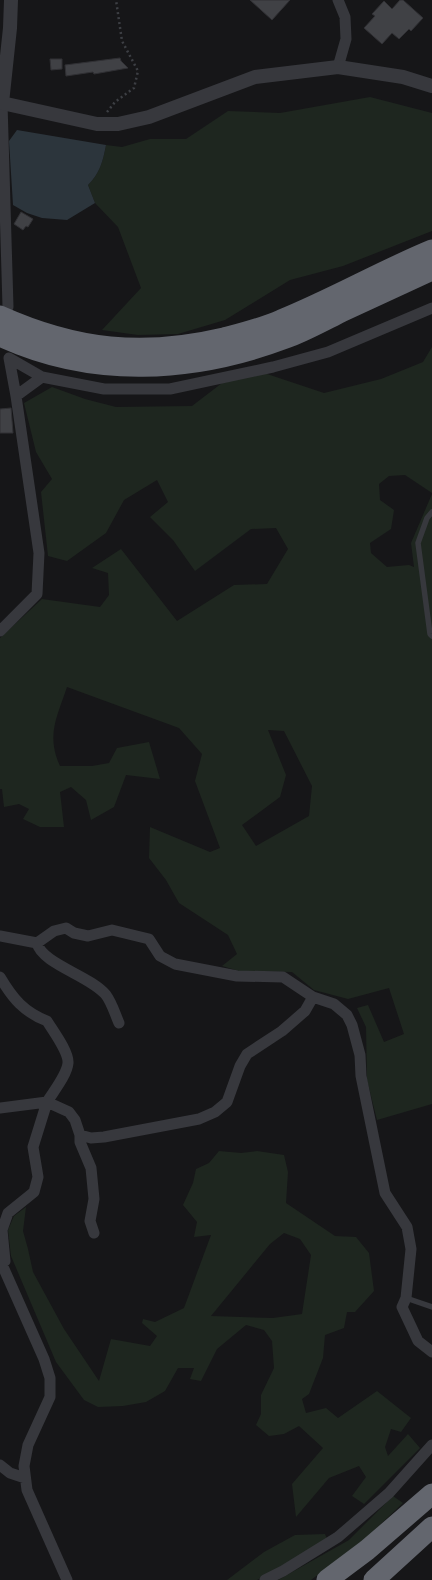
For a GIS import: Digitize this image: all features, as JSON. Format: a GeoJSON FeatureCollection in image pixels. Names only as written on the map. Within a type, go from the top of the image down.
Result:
{"type":"FeatureCollection","features":[{"type":"Feature","properties":{"kind":"highway"},"geometry":{"type":"LineString","coordinates":[[4,311],[22,326],[83,344],[118,349],[142,350],[171,348],[243,333],[281,320],[394,266],[432,250]]}},
{"type":"Feature","properties":{"kind":"highway"},"geometry":{"type":"LineString","coordinates":[[0,336],[16,344],[46,354],[79,362],[142,367],[172,366],[200,362],[249,351],[287,337],[432,270]]}},
{"type":"Feature","properties":{"kind":"highway"},"geometry":{"type":"LineString","coordinates":[[327,1580],[367,1550],[432,1494]]}},
{"type":"Feature","properties":{"kind":"highway"},"geometry":{"type":"LineString","coordinates":[[342,1580],[432,1500]]}},
{"type":"Feature","properties":{"kind":"highway"},"geometry":{"type":"LineString","coordinates":[[374,1580],[432,1527]]}},
{"type":"Feature","properties":{"kind":"highway"},"geometry":{"type":"LineString","coordinates":[[386,1580],[432,1530]]}},
{"type":"Feature","properties":{"kind":"street"},"geometry":{"type":"LineString","coordinates":[[4,311],[2,103],[10,28],[11,0]]}},
{"type":"Feature","properties":{"kind":"street"},"geometry":{"type":"LineString","coordinates":[[338,0],[345,17],[346,39],[338,67]]}},
{"type":"Feature","properties":{"kind":"street"},"geometry":{"type":"LineString","coordinates":[[2,103],[97,124],[118,124],[149,117],[255,77],[338,67],[403,77],[432,86]]}},
{"type":"Feature","properties":{"kind":"street"},"geometry":{"type":"LineString","coordinates":[[0,631],[37,594],[39,553],[9,358],[42,377],[104,389],[170,389],[273,367],[328,352],[432,308]]}},
{"type":"Feature","properties":{"kind":"street"},"geometry":{"type":"LineString","coordinates":[[16,396],[42,377]]}},
{"type":"Feature","properties":{"kind":"street"},"geometry":{"type":"LineString","coordinates":[[0,936],[37,943],[54,931],[66,928],[88,936],[112,930],[149,939],[160,956],[175,964],[237,976],[283,977],[313,996],[334,1004],[347,1015],[352,1025],[360,1055],[361,1076],[386,1193],[407,1227],[411,1249],[406,1298],[402,1307],[418,1341],[432,1352]]}},
{"type":"Feature","properties":{"kind":"street"},"geometry":{"type":"LineString","coordinates":[[37,943],[44,955],[90,982],[106,995],[119,1023]]}},
{"type":"Feature","properties":{"kind":"street"},"geometry":{"type":"LineString","coordinates":[[0,977],[23,1008],[33,1016],[47,1021],[68,1056],[66,1070],[47,1102],[33,1147],[38,1177],[34,1192],[8,1213],[2,1230],[5,1261],[1,1262],[44,1360],[50,1378],[50,1397],[28,1445],[24,1466],[25,1478],[27,1490],[67,1580]]}},
{"type":"Feature","properties":{"kind":"street"},"geometry":{"type":"LineString","coordinates":[[80,1135],[91,1138],[104,1137],[199,1119],[215,1112],[227,1102],[240,1066],[247,1054],[282,1031],[305,1011],[313,996]]}},
{"type":"Feature","properties":{"kind":"street"},"geometry":{"type":"LineString","coordinates":[[0,1108],[47,1102],[69,1112],[75,1120],[80,1135],[80,1142],[91,1168],[94,1199],[90,1221],[94,1233]]}},
{"type":"Feature","properties":{"kind":"street"},"geometry":{"type":"LineString","coordinates":[[265,1580],[283,1571],[338,1537],[389,1494],[432,1445]]}},
{"type":"Feature","properties":{"kind":"street"},"geometry":{"type":"LineString","coordinates":[[0,1465],[10,1473],[25,1478]]}},
{"type":"Feature","properties":{"kind":"lane"},"geometry":{"type":"LineString","coordinates":[[432,512],[427,518],[418,543],[430,634],[432,636]]}},
{"type":"Feature","properties":{"kind":"lane"},"geometry":{"type":"LineString","coordinates":[[406,1298],[432,1308]]}},
{"type":"Feature","properties":{"kind":"path"},"geometry":{"type":"LineString","coordinates":[[97,124],[116,102],[134,88],[138,71],[122,41],[116,0]]}},
{"type":"Feature","properties":{"kind":"shaded area"},"geometry":{"type":"Polygon","coordinates":[[[370,97],[432,113],[432,231],[343,266],[290,280],[225,320],[178,334],[138,335],[102,330],[141,288],[118,227],[95,203],[88,185],[100,166],[106,145],[122,147],[150,139],[186,139],[228,111],[280,113],[370,97]]]}},
{"type":"Feature","properties":{"kind":"shaded area"},"geometry":{"type":"Polygon","coordinates":[[[17,130],[106,145],[100,166],[88,185],[95,203],[67,220],[42,218],[27,213],[13,205],[9,141],[17,130]]]}},
{"type":"Feature","properties":{"kind":"shaded area"},"geometry":{"type":"Polygon","coordinates":[[[432,347],[432,493],[405,475],[389,476],[379,484],[380,500],[394,510],[391,529],[370,543],[371,553],[387,567],[409,565],[414,567],[411,543],[432,494],[432,1104],[377,1120],[367,1080],[366,1027],[357,1008],[368,1005],[384,1042],[404,1034],[389,988],[348,999],[314,990],[292,972],[239,971],[222,966],[237,954],[228,935],[179,903],[166,880],[149,858],[150,827],[210,852],[220,848],[195,781],[202,754],[179,728],[67,687],[54,726],[53,735],[56,755],[60,766],[92,766],[109,763],[117,748],[149,742],[160,779],[126,775],[114,807],[91,820],[86,800],[71,787],[60,792],[64,827],[40,827],[23,819],[29,809],[19,804],[4,807],[2,789],[0,789],[0,638],[42,599],[100,607],[109,595],[108,573],[92,568],[121,549],[177,621],[234,585],[267,584],[288,549],[276,528],[251,529],[195,571],[173,540],[150,517],[168,502],[157,480],[124,500],[106,533],[67,561],[48,556],[41,492],[52,479],[36,452],[24,403],[52,387],[85,399],[116,407],[192,406],[222,383],[261,372],[324,393],[381,379],[423,362],[432,347]],[[268,730],[286,775],[280,797],[242,825],[256,846],[309,816],[312,786],[284,731],[268,730]]]}},
{"type":"Feature","properties":{"kind":"shaded area"},"geometry":{"type":"Polygon","coordinates":[[[219,1151],[241,1153],[257,1151],[284,1155],[288,1172],[286,1203],[335,1236],[356,1237],[369,1253],[374,1291],[355,1312],[347,1312],[344,1328],[325,1335],[323,1358],[309,1394],[302,1399],[306,1413],[326,1408],[338,1418],[377,1391],[411,1418],[401,1432],[391,1429],[385,1447],[388,1456],[408,1434],[420,1448],[364,1504],[352,1496],[366,1477],[359,1466],[329,1478],[296,1517],[292,1484],[323,1448],[299,1426],[284,1434],[269,1436],[256,1425],[261,1414],[261,1395],[274,1368],[272,1341],[264,1330],[246,1325],[217,1349],[201,1381],[190,1379],[194,1368],[178,1368],[165,1391],[146,1402],[123,1406],[98,1407],[84,1400],[56,1362],[11,1256],[8,1230],[14,1216],[26,1207],[23,1231],[33,1272],[64,1329],[99,1381],[111,1339],[150,1346],[157,1336],[142,1323],[143,1319],[155,1322],[184,1308],[211,1235],[194,1237],[197,1222],[183,1205],[193,1183],[196,1169],[209,1163],[219,1151]],[[284,1233],[270,1244],[211,1316],[273,1318],[302,1314],[311,1255],[300,1239],[284,1233]]]}},
{"type":"Feature","properties":{"kind":"shaded area"},"geometry":{"type":"Polygon","coordinates":[[[393,1496],[403,1503],[365,1539],[311,1580],[278,1580],[349,1540],[393,1496]]]}},
{"type":"Feature","properties":{"kind":"shaded area"},"geometry":{"type":"Polygon","coordinates":[[[325,1534],[327,1539],[288,1564],[257,1580],[227,1580],[264,1552],[295,1535],[325,1534]]]}},
{"type":"Feature","properties":{"kind":"building"},"geometry":{"type":"Polygon","coordinates":[[[250,0],[290,0],[272,20],[250,0]]]}},
{"type":"Feature","properties":{"kind":"building"},"geometry":{"type":"Polygon","coordinates":[[[400,0],[403,0],[423,18],[411,31],[409,29],[399,39],[392,33],[382,44],[364,28],[375,16],[372,14],[384,1],[392,9],[400,0]]]}},
{"type":"Feature","properties":{"kind":"building"},"geometry":{"type":"Polygon","coordinates":[[[120,58],[128,68],[94,74],[93,72],[66,76],[65,65],[120,58]]]}},
{"type":"Feature","properties":{"kind":"building"},"geometry":{"type":"Polygon","coordinates":[[[50,59],[62,59],[62,69],[51,70],[50,59]]]}},
{"type":"Feature","properties":{"kind":"building"},"geometry":{"type":"Polygon","coordinates":[[[21,212],[33,219],[28,227],[26,226],[23,230],[14,224],[21,212]]]}},
{"type":"Feature","properties":{"kind":"building"},"geometry":{"type":"Polygon","coordinates":[[[11,408],[13,433],[0,433],[0,409],[11,408]]]}}]}
